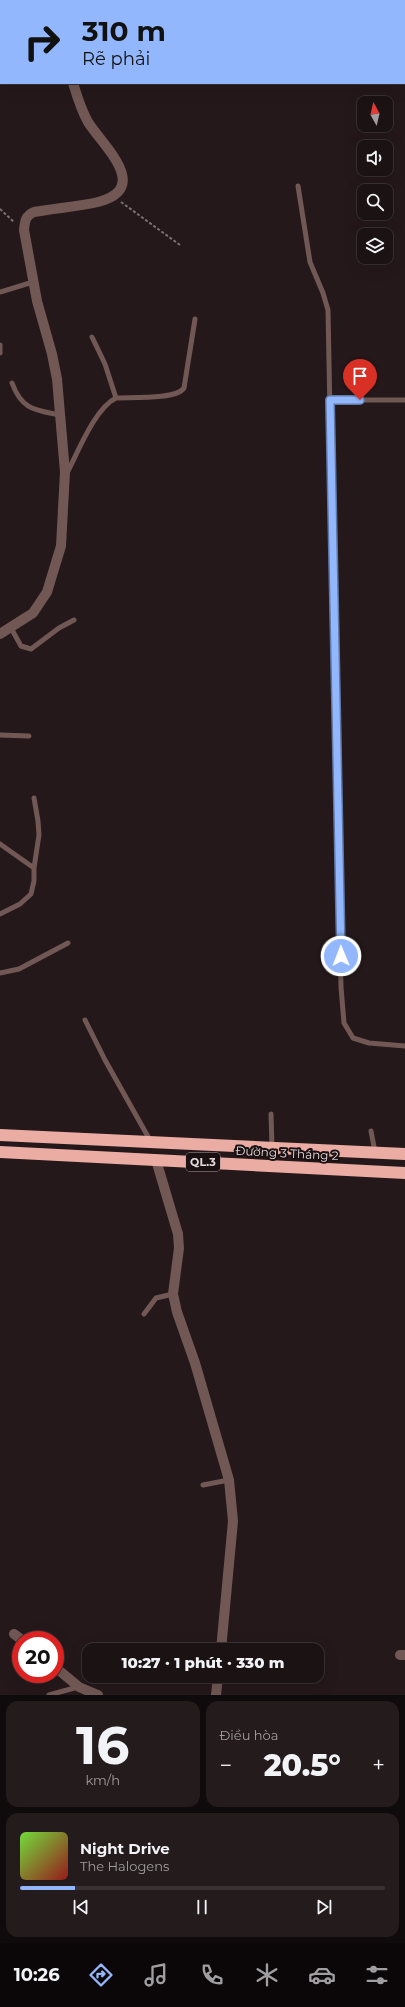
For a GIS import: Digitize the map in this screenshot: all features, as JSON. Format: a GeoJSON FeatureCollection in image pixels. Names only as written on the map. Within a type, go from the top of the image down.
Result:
{"type":"FeatureCollection","features":[{"type":"Feature","properties":{"kind":"highway","name":"Đường 3 Tháng 2"},"geometry":{"type":"LineString","coordinates":[[0,1136],[405,1154]]}},
{"type":"Feature","properties":{"kind":"highway","name":"Đường 3 Tháng 2"},"geometry":{"type":"LineString","coordinates":[[0,1152],[405,1173]]}},
{"type":"Feature","properties":{"kind":"street"},"geometry":{"type":"LineString","coordinates":[[0,634],[33,613],[47,592],[61,546],[65,478],[60,415],[54,360],[33,282],[24,230],[26,217],[34,212],[98,202],[112,196],[120,188],[123,174],[116,159],[86,118],[72,84]]}},
{"type":"Feature","properties":{"kind":"street"},"geometry":{"type":"LineString","coordinates":[[156,1160],[178,1234],[173,1294],[177,1312],[195,1363],[229,1480],[233,1520],[222,1643]]}},
{"type":"Feature","properties":{"kind":"street"},"geometry":{"type":"LineString","coordinates":[[64,1674],[79,1687],[98,1695]]}},
{"type":"Feature","properties":{"kind":"street"},"geometry":{"type":"LineString","coordinates":[[216,1695],[217,1683]]}},
{"type":"Feature","properties":{"kind":"lane"},"geometry":{"type":"LineString","coordinates":[[298,186],[310,262],[323,293],[328,310],[341,987],[344,1023],[353,1038],[369,1043],[405,1046]]}},
{"type":"Feature","properties":{"kind":"lane"},"geometry":{"type":"LineString","coordinates":[[0,292],[33,282]]}},
{"type":"Feature","properties":{"kind":"lane"},"geometry":{"type":"LineString","coordinates":[[65,478],[105,405],[116,398],[172,395],[181,392],[184,388],[195,319]]}},
{"type":"Feature","properties":{"kind":"lane"},"geometry":{"type":"LineString","coordinates":[[92,337],[103,359],[116,398]]}},
{"type":"Feature","properties":{"kind":"lane"},"geometry":{"type":"LineString","coordinates":[[0,345],[0,353]]}},
{"type":"Feature","properties":{"kind":"lane"},"geometry":{"type":"LineString","coordinates":[[12,384],[17,397],[27,406],[35,410],[60,415]]}},
{"type":"Feature","properties":{"kind":"lane"},"geometry":{"type":"LineString","coordinates":[[330,400],[405,400]]}},
{"type":"Feature","properties":{"kind":"lane"},"geometry":{"type":"LineString","coordinates":[[11,628],[21,646],[30,648],[59,628],[74,620]]}},
{"type":"Feature","properties":{"kind":"lane"},"geometry":{"type":"LineString","coordinates":[[0,735],[29,736]]}},
{"type":"Feature","properties":{"kind":"lane"},"geometry":{"type":"LineString","coordinates":[[0,914],[20,904],[31,894],[34,881],[34,868],[39,835],[34,798]]}},
{"type":"Feature","properties":{"kind":"lane"},"geometry":{"type":"LineString","coordinates":[[0,844],[34,868]]}},
{"type":"Feature","properties":{"kind":"lane"},"geometry":{"type":"LineString","coordinates":[[0,973],[19,969],[68,943]]}},
{"type":"Feature","properties":{"kind":"lane"},"geometry":{"type":"LineString","coordinates":[[85,1020],[105,1060],[151,1143]]}},
{"type":"Feature","properties":{"kind":"lane"},"geometry":{"type":"LineString","coordinates":[[271,1114],[272,1148]]}},
{"type":"Feature","properties":{"kind":"lane"},"geometry":{"type":"LineString","coordinates":[[371,1131],[375,1153]]}},
{"type":"Feature","properties":{"kind":"lane"},"geometry":{"type":"LineString","coordinates":[[144,1314],[156,1298],[173,1294]]}},
{"type":"Feature","properties":{"kind":"lane"},"geometry":{"type":"LineString","coordinates":[[203,1485],[229,1480]]}},
{"type":"Feature","properties":{"kind":"lane"},"geometry":{"type":"LineString","coordinates":[[49,1695],[79,1687]]}},
{"type":"Feature","properties":{"kind":"path"},"geometry":{"type":"LineString","coordinates":[[112,196],[180,245]]}},
{"type":"Feature","properties":{"kind":"path"},"geometry":{"type":"LineString","coordinates":[[0,209],[24,230]]}},
{"type":"Feature","properties":{"kind":"route"},"geometry":{"type":"LineString","coordinates":[[341,956],[330,400],[360,400]]}}]}
